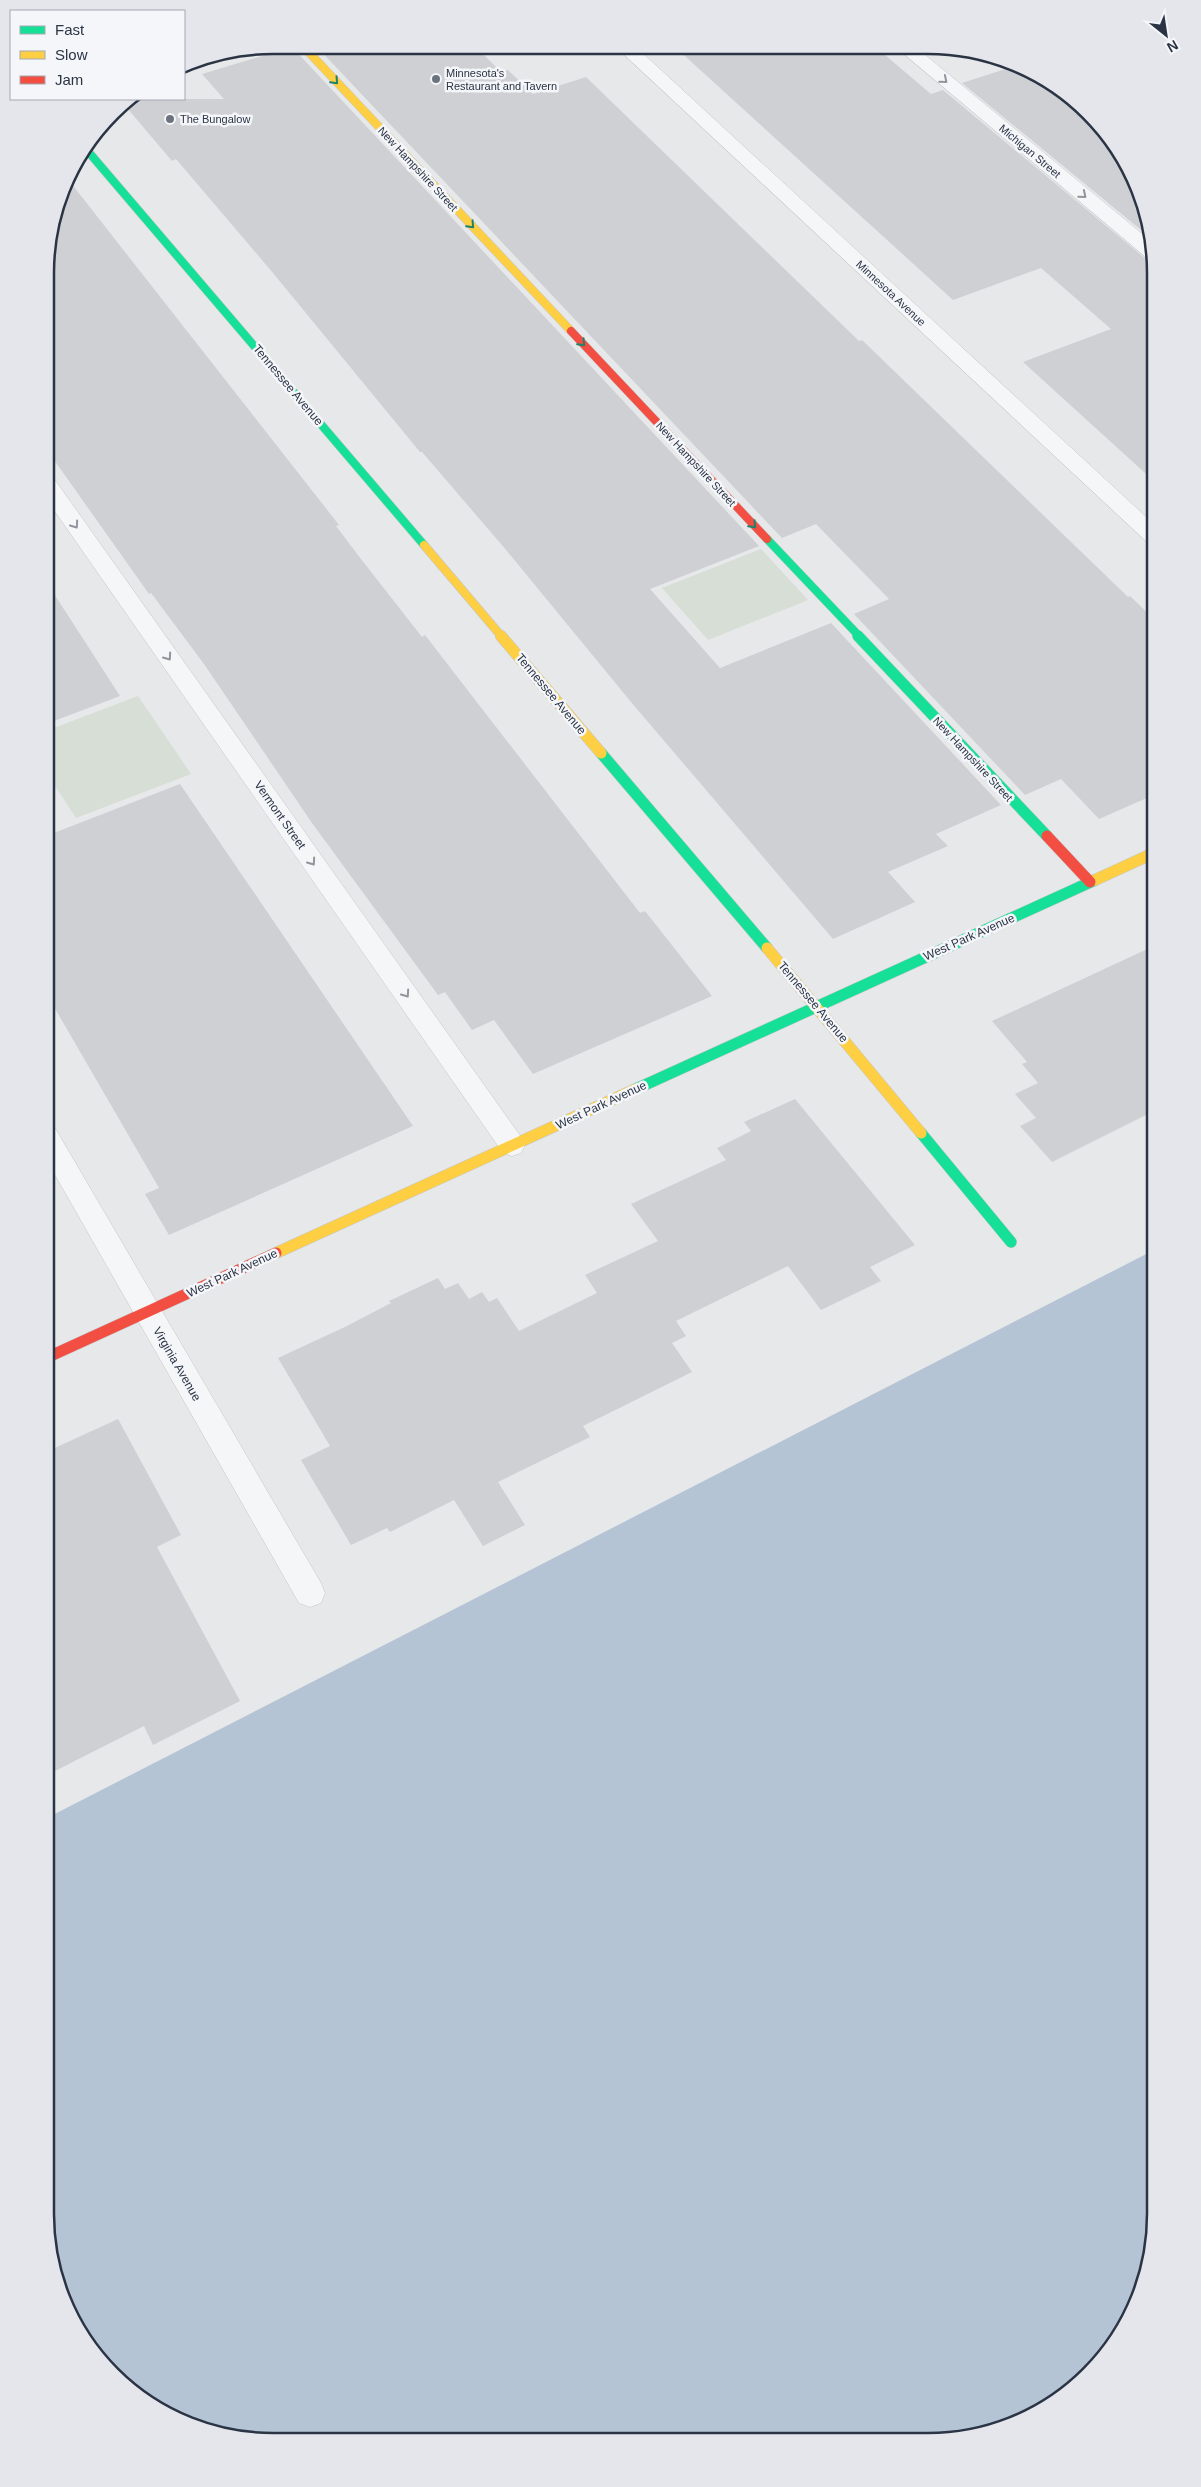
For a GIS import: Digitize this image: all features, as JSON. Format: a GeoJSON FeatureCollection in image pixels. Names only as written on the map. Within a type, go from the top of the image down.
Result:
{"type":"FeatureCollection","features":[{"type":"Feature","properties":{"kind":"street","name":"New Hampshire Street"},"geometry":{"type":"LineString","coordinates":[[310,54],[1090,882]]}},
{"type":"Feature","properties":{"kind":"street","name":"Minnesota Avenue"},"geometry":{"type":"LineString","coordinates":[[633,54],[1147,530]]}},
{"type":"Feature","properties":{"kind":"street","name":"Michigan Street"},"geometry":{"type":"LineString","coordinates":[[913,54],[1145,247]]}},
{"type":"Feature","properties":{"kind":"street","name":"Tennessee Avenue"},"geometry":{"type":"LineString","coordinates":[[90,153],[817,1006],[1011,1242]]}},
{"type":"Feature","properties":{"kind":"street","name":"Vermont Street"},"geometry":{"type":"LineString","coordinates":[[54,495],[512,1145]]}},
{"type":"Feature","properties":{"kind":"street","name":"West Park Avenue"},"geometry":{"type":"LineString","coordinates":[[54,1354],[1147,856]]}},
{"type":"Feature","properties":{"kind":"street","name":"Virginia Avenue"},"geometry":{"type":"LineString","coordinates":[[54,1148],[310,1593]]}},
{"type":"Feature","properties":{"kind":"shaded area"},"geometry":{"type":"Polygon","coordinates":[[[761,549],[808,600],[708,640],[662,588],[761,549]]]}},
{"type":"Feature","properties":{"kind":"shaded area"},"geometry":{"type":"Polygon","coordinates":[[[138,696],[191,774],[76,818],[54,784],[54,728],[138,696]]]}},
{"type":"Feature","properties":{"kind":"water"},"geometry":{"type":"Polygon","coordinates":[[[1147,1254],[1147,2229],[1136,2285],[1118,2324],[1102,2348],[1062,2388],[1025,2411],[985,2426],[943,2433],[258,2433],[202,2422],[163,2404],[128,2379],[99,2348],[83,2324],[70,2298],[58,2257],[54,2229],[54,1814],[1147,1254]]]}},
{"type":"Feature","properties":{"kind":"building"},"geometry":{"type":"Polygon","coordinates":[[[269,54],[299,54],[759,546],[650,589],[720,668],[831,623],[1001,805],[936,834],[948,846],[888,872],[915,902],[833,939],[631,702],[507,551],[422,452],[420,452],[273,273],[176,159],[172,161],[128,108],[138,100],[224,99],[202,74],[269,54]]]}},
{"type":"Feature","properties":{"kind":"building"},"geometry":{"type":"Polygon","coordinates":[[[324,54],[483,54],[501,72],[508,70],[533,94],[586,77],[859,341],[862,340],[1128,597],[1130,596],[1147,612],[1147,798],[1099,819],[1061,779],[1025,795],[854,614],[889,599],[816,524],[782,538],[324,54]]]}},
{"type":"Feature","properties":{"kind":"building"},"geometry":{"type":"Polygon","coordinates":[[[683,54],[884,54],[931,94],[943,90],[1147,259],[1147,475],[1023,362],[1111,329],[1041,268],[953,300],[683,54]]]}},
{"type":"Feature","properties":{"kind":"building"},"geometry":{"type":"Polygon","coordinates":[[[1008,68],[1038,83],[1073,108],[1102,139],[1118,163],[1136,202],[1143,232],[962,83],[1008,68]]]}},
{"type":"Feature","properties":{"kind":"building"},"geometry":{"type":"Polygon","coordinates":[[[72,184],[339,525],[336,526],[422,637],[425,635],[640,913],[645,911],[712,996],[533,1074],[494,1020],[472,1030],[445,992],[438,995],[312,823],[204,664],[151,593],[149,594],[54,460],[54,258],[61,216],[72,184]]]}},
{"type":"Feature","properties":{"kind":"building"},"geometry":{"type":"Polygon","coordinates":[[[54,594],[120,696],[54,721],[54,594]]]}},
{"type":"Feature","properties":{"kind":"building"},"geometry":{"type":"Polygon","coordinates":[[[180,784],[413,1126],[169,1235],[145,1194],[159,1188],[54,1007],[54,833],[180,784]]]}},
{"type":"Feature","properties":{"kind":"building"},"geometry":{"type":"Polygon","coordinates":[[[1147,949],[1147,1114],[1052,1162],[1020,1126],[1036,1118],[1015,1094],[1038,1083],[1022,1064],[1027,1062],[992,1021],[1147,949]]]}},
{"type":"Feature","properties":{"kind":"building"},"geometry":{"type":"Polygon","coordinates":[[[795,1099],[915,1245],[870,1267],[881,1281],[821,1310],[788,1266],[676,1321],[686,1336],[672,1343],[692,1372],[583,1426],[590,1437],[498,1482],[525,1525],[483,1546],[454,1500],[390,1532],[387,1528],[351,1545],[301,1460],[330,1446],[278,1358],[347,1326],[391,1303],[389,1301],[438,1278],[445,1289],[458,1283],[469,1299],[482,1292],[489,1302],[497,1298],[519,1331],[597,1293],[585,1275],[658,1241],[631,1204],[726,1160],[717,1148],[751,1131],[744,1122],[795,1099]]]}},
{"type":"Feature","properties":{"kind":"building"},"geometry":{"type":"Polygon","coordinates":[[[118,1419],[181,1535],[157,1547],[240,1701],[153,1745],[144,1726],[54,1771],[54,1448],[118,1419]]]}},
{"type":"Feature","properties":{"kind":"traffic: fast"},"geometry":{"type":"LineString","coordinates":[[90,153],[424,545]]}},
{"type":"Feature","properties":{"kind":"traffic: fast"},"geometry":{"type":"LineString","coordinates":[[767,539],[1047,836]]}},
{"type":"Feature","properties":{"kind":"traffic: fast"},"geometry":{"type":"LineString","coordinates":[[601,753],[767,948]]}},
{"type":"Feature","properties":{"kind":"traffic: fast"},"geometry":{"type":"LineString","coordinates":[[636,1089],[1095,880]]}},
{"type":"Feature","properties":{"kind":"traffic: fast"},"geometry":{"type":"LineString","coordinates":[[921,1133],[1011,1242]]}},
{"type":"Feature","properties":{"kind":"traffic: slow"},"geometry":{"type":"LineString","coordinates":[[310,54],[571,331]]}},
{"type":"Feature","properties":{"kind":"traffic: slow"},"geometry":{"type":"LineString","coordinates":[[424,545],[601,753]]}},
{"type":"Feature","properties":{"kind":"traffic: slow"},"geometry":{"type":"LineString","coordinates":[[1095,880],[1147,856]]}},
{"type":"Feature","properties":{"kind":"traffic: slow"},"geometry":{"type":"LineString","coordinates":[[767,948],[921,1133]]}},
{"type":"Feature","properties":{"kind":"traffic: slow"},"geometry":{"type":"LineString","coordinates":[[276,1253],[636,1089]]}},
{"type":"Feature","properties":{"kind":"traffic: jam"},"geometry":{"type":"LineString","coordinates":[[571,331],[767,539]]}},
{"type":"Feature","properties":{"kind":"traffic: jam"},"geometry":{"type":"LineString","coordinates":[[1047,836],[1090,882]]}},
{"type":"Feature","properties":{"kind":"traffic: jam"},"geometry":{"type":"LineString","coordinates":[[54,1354],[276,1253]]}},
{"type":"Feature","properties":{"kind":"place","name":"Minnesota's Restaurant and Tavern"},"geometry":{"type":"Point","coordinates":[436,79]}},
{"type":"Feature","properties":{"kind":"place","name":"The Bungalow"},"geometry":{"type":"Point","coordinates":[170,119]}}]}
